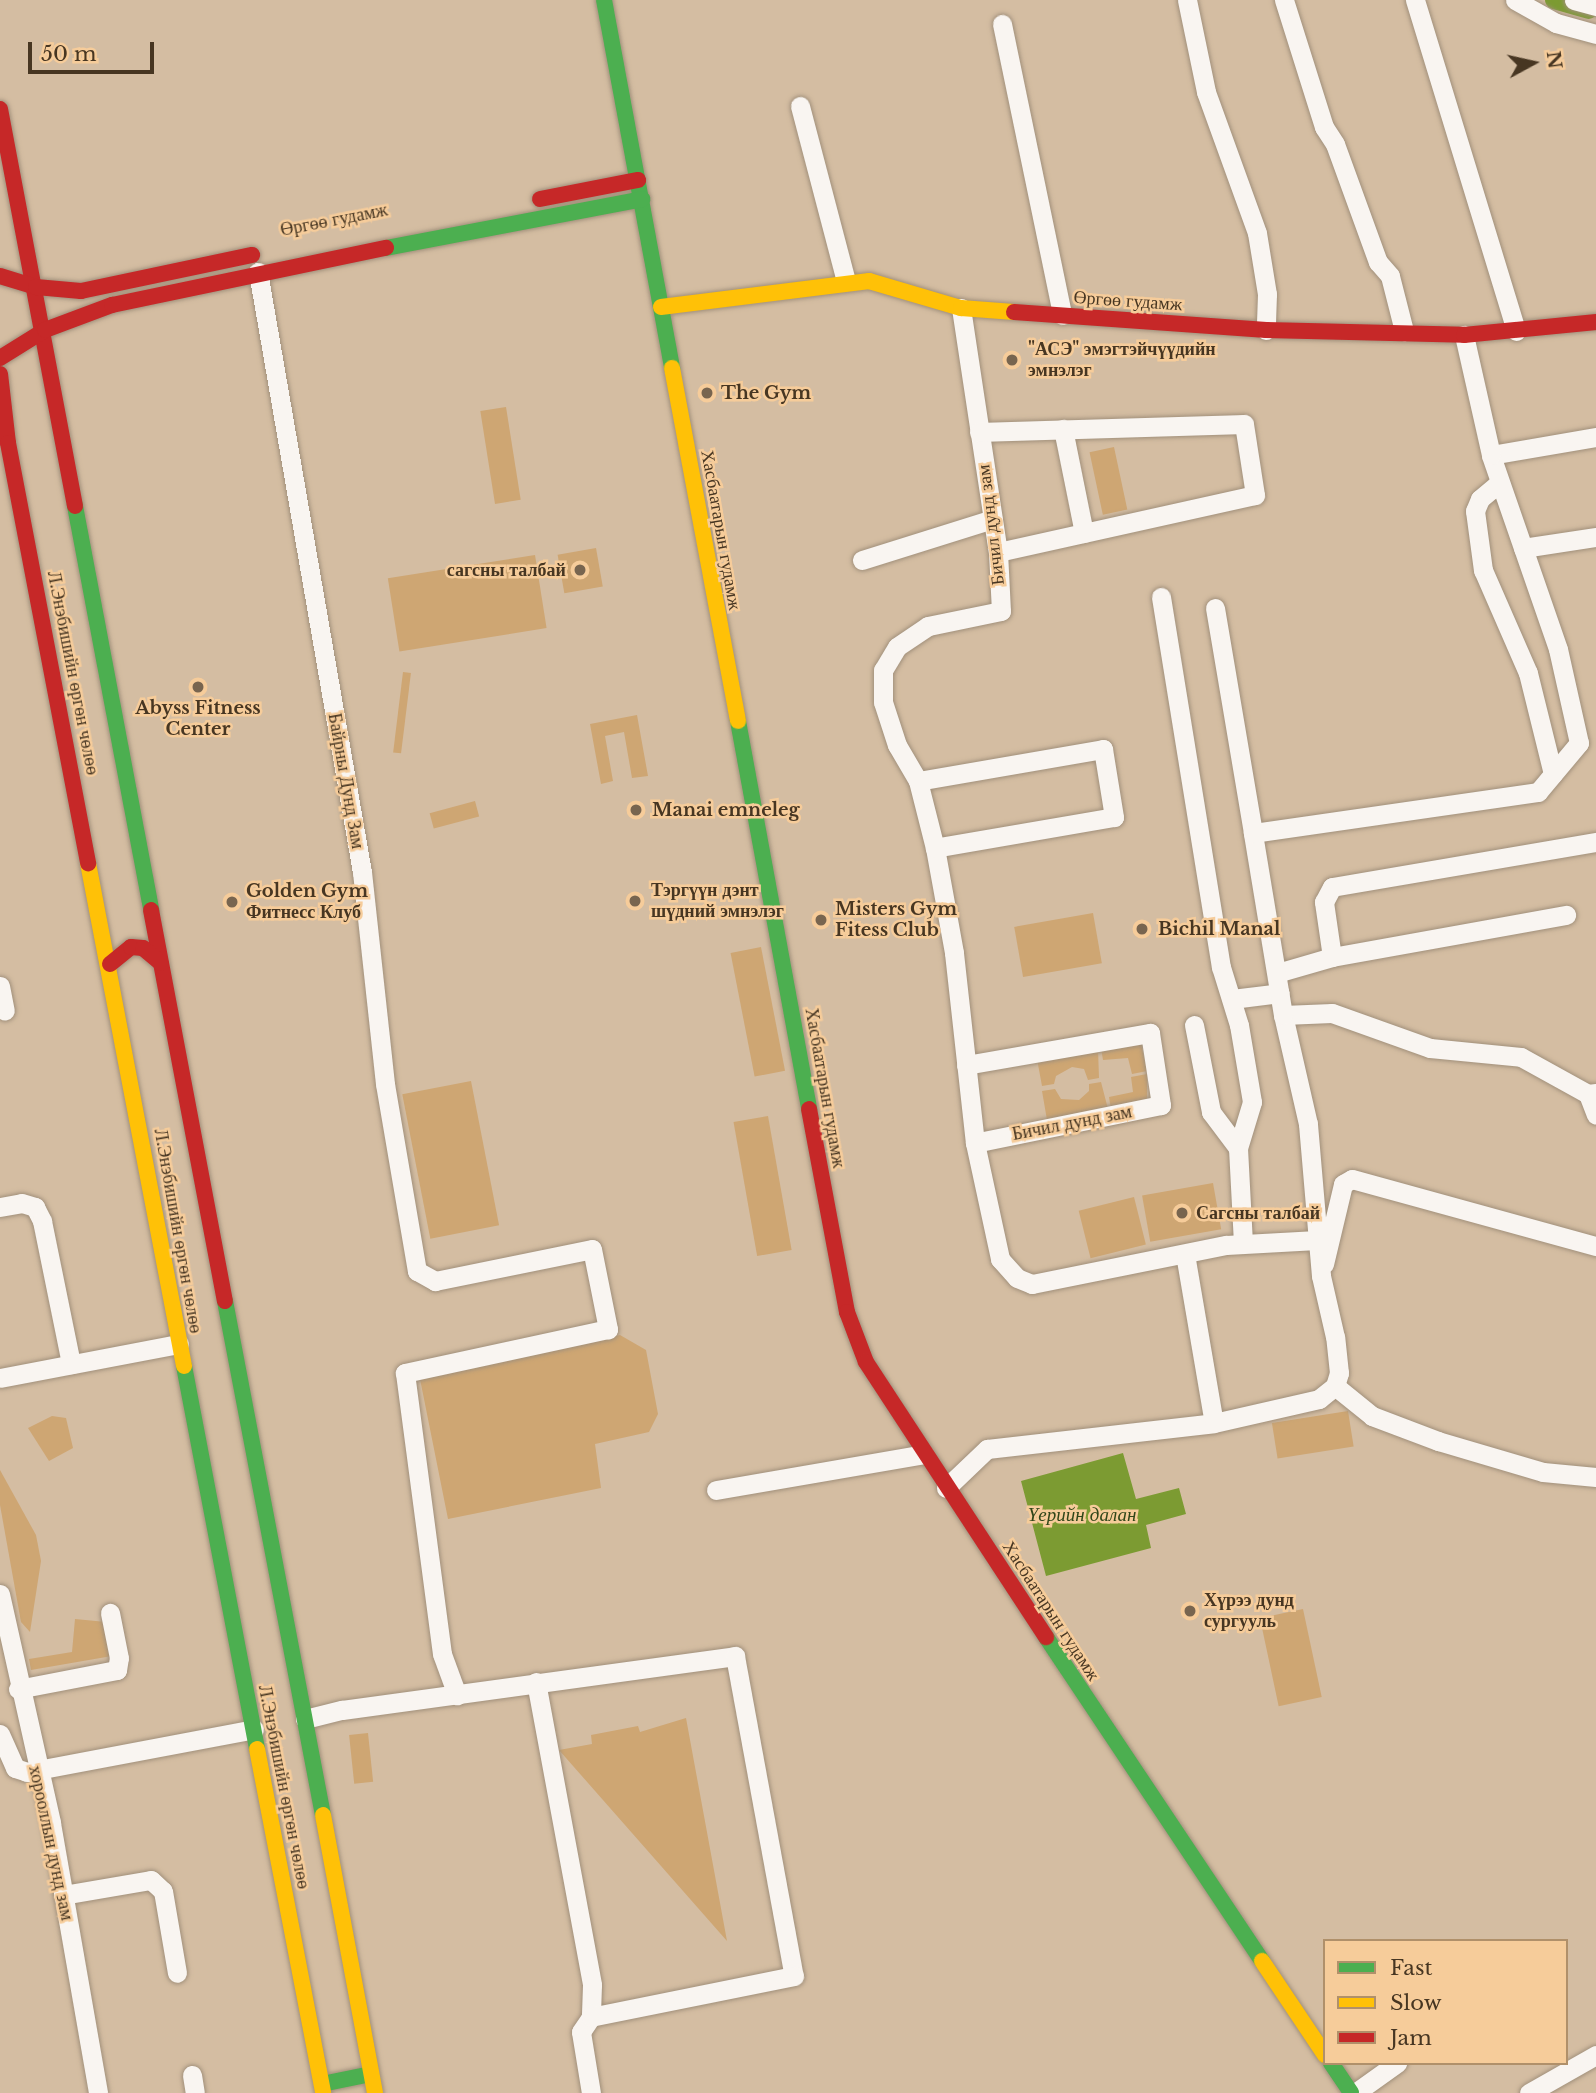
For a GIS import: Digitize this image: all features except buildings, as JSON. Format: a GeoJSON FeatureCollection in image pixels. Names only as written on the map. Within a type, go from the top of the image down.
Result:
{"type":"FeatureCollection","features":[{"type":"Feature","properties":{"kind":"street","name":"Хасбаатарын гудамж"},"geometry":{"type":"LineString","coordinates":[[604,0],[839,1287],[866,1362],[924,1454],[1323,2052]]}},
{"type":"Feature","properties":{"kind":"street"},"geometry":{"type":"LineString","coordinates":[[1187,0],[1206,92],[1257,233],[1267,294],[1266,330]]}},
{"type":"Feature","properties":{"kind":"street"},"geometry":{"type":"LineString","coordinates":[[1284,0],[1324,127],[1335,144],[1378,262],[1390,276],[1404,331]]}},
{"type":"Feature","properties":{"kind":"street"},"geometry":{"type":"LineString","coordinates":[[1415,0],[1516,331]]}},
{"type":"Feature","properties":{"kind":"street"},"geometry":{"type":"LineString","coordinates":[[1515,0],[1556,23],[1596,34]]}},
{"type":"Feature","properties":{"kind":"street"},"geometry":{"type":"LineString","coordinates":[[1574,0],[1596,6]]}},
{"type":"Feature","properties":{"kind":"street"},"geometry":{"type":"LineString","coordinates":[[1002,24],[1062,315]]}},
{"type":"Feature","properties":{"kind":"street"},"geometry":{"type":"LineString","coordinates":[[800,106],[846,281]]}},
{"type":"Feature","properties":{"kind":"street"},"geometry":{"type":"LineString","coordinates":[[0,109],[44,330]]}},
{"type":"Feature","properties":{"kind":"street"},"geometry":{"type":"LineString","coordinates":[[520,204],[638,180]]}},
{"type":"Feature","properties":{"kind":"street","name":"Өргөө гудамж"},"geometry":{"type":"LineString","coordinates":[[0,358],[44,330],[103,307],[258,272],[642,198]]}},
{"type":"Feature","properties":{"kind":"street","name":"Өргөө гудамж"},"geometry":{"type":"LineString","coordinates":[[0,276],[36,288],[81,291],[266,253]]}},
{"type":"Feature","properties":{"kind":"street","name":"Байрны Дунд Зам"},"geometry":{"type":"LineString","coordinates":[[258,272],[362,872],[385,1084],[417,1271],[435,1281],[592,1249],[608,1329],[405,1373],[442,1654],[457,1695]]}},
{"type":"Feature","properties":{"kind":"street","name":"Өргөө гудамж"},"geometry":{"type":"LineString","coordinates":[[661,307],[846,281],[896,287],[961,308],[1266,330],[1404,331],[1464,335],[1596,322]]}},
{"type":"Feature","properties":{"kind":"street","name":"Бичил дунд зам"},"geometry":{"type":"LineString","coordinates":[[961,308],[998,552],[1001,611],[928,626],[897,647],[883,670],[883,702],[897,745],[918,781],[935,848],[954,953],[975,1143],[1000,1259],[1017,1278],[1032,1284],[1243,1243],[1317,1240]]}},
{"type":"Feature","properties":{"kind":"street","name":"Л.Энэбишийн өргөн чөлөө"},"geometry":{"type":"LineString","coordinates":[[44,330],[375,2093]]}},
{"type":"Feature","properties":{"kind":"street"},"geometry":{"type":"LineString","coordinates":[[1253,833],[1538,792],[1579,743],[1558,649],[1490,455],[1464,335]]}},
{"type":"Feature","properties":{"kind":"street","name":"Л.Энэбишийн өргөн чөлөө"},"geometry":{"type":"LineString","coordinates":[[0,374],[4,437],[110,964],[323,2088]]}},
{"type":"Feature","properties":{"kind":"street"},"geometry":{"type":"LineString","coordinates":[[979,432],[1244,424],[1255,495],[998,552]]}},
{"type":"Feature","properties":{"kind":"street"},"geometry":{"type":"LineString","coordinates":[[1063,429],[1084,533]]}},
{"type":"Feature","properties":{"kind":"street"},"geometry":{"type":"LineString","coordinates":[[1490,455],[1596,436]]}},
{"type":"Feature","properties":{"kind":"street"},"geometry":{"type":"LineString","coordinates":[[1499,483],[1480,499],[1475,511],[1483,570],[1528,674],[1553,775]]}},
{"type":"Feature","properties":{"kind":"street"},"geometry":{"type":"LineString","coordinates":[[862,560],[993,519]]}},
{"type":"Feature","properties":{"kind":"street"},"geometry":{"type":"LineString","coordinates":[[1523,548],[1596,537]]}},
{"type":"Feature","properties":{"kind":"street"},"geometry":{"type":"LineString","coordinates":[[1161,597],[1221,967],[1232,999],[1252,1102],[1238,1149],[1243,1243]]}},
{"type":"Feature","properties":{"kind":"street"},"geometry":{"type":"LineString","coordinates":[[1215,608],[1283,1015],[1308,1124],[1321,1276],[1335,1338],[1335,1386]]}},
{"type":"Feature","properties":{"kind":"street"},"geometry":{"type":"LineString","coordinates":[[918,781],[1103,749],[1114,817],[935,848]]}},
{"type":"Feature","properties":{"kind":"street"},"geometry":{"type":"LineString","coordinates":[[1332,957],[1324,902],[1332,887],[1596,842]]}},
{"type":"Feature","properties":{"kind":"street"},"geometry":{"type":"LineString","coordinates":[[1277,973],[1332,957],[1566,915]]}},
{"type":"Feature","properties":{"kind":"street"},"geometry":{"type":"LineString","coordinates":[[110,964],[131,947],[143,948],[161,963]]}},
{"type":"Feature","properties":{"kind":"street"},"geometry":{"type":"LineString","coordinates":[[0,986],[5,1011]]}},
{"type":"Feature","properties":{"kind":"street"},"geometry":{"type":"LineString","coordinates":[[1232,999],[1280,993]]}},
{"type":"Feature","properties":{"kind":"street"},"geometry":{"type":"LineString","coordinates":[[1283,1015],[1332,1013],[1430,1048],[1521,1057],[1592,1093],[1596,1115]]}},
{"type":"Feature","properties":{"kind":"street"},"geometry":{"type":"LineString","coordinates":[[1194,1025],[1211,1112],[1238,1149]]}},
{"type":"Feature","properties":{"kind":"street","name":"Бичил дунд зам"},"geometry":{"type":"LineString","coordinates":[[966,1065],[1150,1033],[1161,1105],[975,1143]]}},
{"type":"Feature","properties":{"kind":"street"},"geometry":{"type":"LineString","coordinates":[[1321,1276],[1343,1184],[1352,1179],[1596,1246]]}},
{"type":"Feature","properties":{"kind":"street"},"geometry":{"type":"LineString","coordinates":[[0,1207],[22,1203],[35,1207],[42,1221],[71,1364]]}},
{"type":"Feature","properties":{"kind":"street"},"geometry":{"type":"LineString","coordinates":[[1185,1254],[1214,1423]]}},
{"type":"Feature","properties":{"kind":"street"},"geometry":{"type":"LineString","coordinates":[[0,1378],[180,1344]]}},
{"type":"Feature","properties":{"kind":"street"},"geometry":{"type":"LineString","coordinates":[[946,1488],[987,1449],[1214,1423],[1319,1399],[1335,1386]]}},
{"type":"Feature","properties":{"kind":"street"},"geometry":{"type":"LineString","coordinates":[[1335,1386],[1372,1416],[1438,1441],[1543,1472],[1596,1477]]}},
{"type":"Feature","properties":{"kind":"street"},"geometry":{"type":"LineString","coordinates":[[716,1490],[924,1454]]}},
{"type":"Feature","properties":{"kind":"street","name":"хорооллын дунд зам"},"geometry":{"type":"LineString","coordinates":[[0,1594],[63,1895],[99,2093]]}},
{"type":"Feature","properties":{"kind":"street"},"geometry":{"type":"LineString","coordinates":[[18,1689],[117,1670],[119,1658],[110,1613]]}},
{"type":"Feature","properties":{"kind":"street"},"geometry":{"type":"LineString","coordinates":[[305,1719],[537,1682],[735,1656],[794,1976],[591,2017]]}},
{"type":"Feature","properties":{"kind":"street"},"geometry":{"type":"LineString","coordinates":[[537,1682],[592,1985],[591,2017],[582,2032],[591,2093]]}},
{"type":"Feature","properties":{"kind":"street"},"geometry":{"type":"LineString","coordinates":[[0,1734],[15,1768],[36,1771],[254,1729]]}},
{"type":"Feature","properties":{"kind":"street"},"geometry":{"type":"LineString","coordinates":[[63,1895],[150,1880],[163,1891],[177,1973]]}},
{"type":"Feature","properties":{"kind":"street"},"geometry":{"type":"LineString","coordinates":[[1529,2093],[1596,2055]]}},
{"type":"Feature","properties":{"kind":"street"},"geometry":{"type":"LineString","coordinates":[[1332,2065],[1353,2093],[1394,2065]]}},
{"type":"Feature","properties":{"kind":"street"},"geometry":{"type":"LineString","coordinates":[[323,2088],[371,2074]]}},
{"type":"Feature","properties":{"kind":"shaded area"},"geometry":{"type":"Polygon","coordinates":[[[506,407],[521,500],[495,504],[480,411],[506,407]]]}},
{"type":"Feature","properties":{"kind":"shaded area"},"geometry":{"type":"Polygon","coordinates":[[[1114,447],[1127,510],[1103,515],[1090,452],[1114,447]]]}},
{"type":"Feature","properties":{"kind":"shaded area","name":"сагсны талбай"},"geometry":{"type":"Polygon","coordinates":[[[596,548],[603,586],[564,593],[558,555],[596,548]]]}},
{"type":"Feature","properties":{"kind":"shaded area"},"geometry":{"type":"Polygon","coordinates":[[[535,555],[547,628],[399,651],[388,578],[535,555]]]}},
{"type":"Feature","properties":{"kind":"shaded area"},"geometry":{"type":"Polygon","coordinates":[[[403,672],[411,673],[401,753],[393,752],[403,672]]]}},
{"type":"Feature","properties":{"kind":"shaded area"},"geometry":{"type":"Polygon","coordinates":[[[637,715],[648,776],[632,778],[624,732],[605,736],[613,781],[601,784],[590,724],[637,715]]]}},
{"type":"Feature","properties":{"kind":"shaded area"},"geometry":{"type":"Polygon","coordinates":[[[475,801],[479,816],[434,829],[430,813],[475,801]]]}},
{"type":"Feature","properties":{"kind":"shaded area"},"geometry":{"type":"Polygon","coordinates":[[[1093,913],[1102,963],[1023,977],[1014,927],[1093,913]]]}},
{"type":"Feature","properties":{"kind":"shaded area"},"geometry":{"type":"Polygon","coordinates":[[[761,947],[785,1071],[755,1077],[731,953],[761,947]]]}},
{"type":"Feature","properties":{"kind":"shaded area"},"geometry":{"type":"Polygon","coordinates":[[[1141,1044],[1147,1071],[1132,1074],[1128,1058],[1103,1060],[1101,1048],[1141,1044]]]}},
{"type":"Feature","properties":{"kind":"shaded area"},"geometry":{"type":"Polygon","coordinates":[[[1098,1049],[1099,1078],[1088,1080],[1084,1069],[1072,1067],[1056,1076],[1054,1084],[1042,1086],[1037,1059],[1098,1049]]]}},
{"type":"Feature","properties":{"kind":"shaded area"},"geometry":{"type":"Polygon","coordinates":[[[1147,1074],[1147,1101],[1111,1109],[1109,1097],[1133,1092],[1131,1077],[1147,1074]]]}},
{"type":"Feature","properties":{"kind":"shaded area"},"geometry":{"type":"Polygon","coordinates":[[[471,1081],[499,1225],[430,1239],[402,1094],[471,1081]]]}},
{"type":"Feature","properties":{"kind":"shaded area"},"geometry":{"type":"Polygon","coordinates":[[[1101,1082],[1108,1109],[1047,1120],[1042,1091],[1055,1089],[1061,1099],[1079,1100],[1089,1091],[1089,1084],[1101,1082]]]}},
{"type":"Feature","properties":{"kind":"shaded area"},"geometry":{"type":"Polygon","coordinates":[[[768,1116],[792,1250],[757,1256],[734,1122],[768,1116]]]}},
{"type":"Feature","properties":{"kind":"shaded area","name":"Сагсны талбай"},"geometry":{"type":"Polygon","coordinates":[[[1213,1183],[1221,1229],[1150,1242],[1142,1196],[1213,1183]]]}},
{"type":"Feature","properties":{"kind":"shaded area"},"geometry":{"type":"Polygon","coordinates":[[[1134,1197],[1146,1245],[1091,1258],[1079,1211],[1134,1197]]]}},
{"type":"Feature","properties":{"kind":"shaded area"},"geometry":{"type":"Polygon","coordinates":[[[620,1335],[646,1350],[658,1414],[649,1432],[595,1444],[601,1488],[448,1519],[420,1379],[620,1335]]]}},
{"type":"Feature","properties":{"kind":"shaded area"},"geometry":{"type":"Polygon","coordinates":[[[1348,1411],[1354,1447],[1278,1459],[1272,1423],[1348,1411]]]}},
{"type":"Feature","properties":{"kind":"shaded area"},"geometry":{"type":"Polygon","coordinates":[[[52,1416],[66,1418],[73,1448],[49,1461],[28,1428],[52,1416]]]}},
{"type":"Feature","properties":{"kind":"shaded area"},"geometry":{"type":"Polygon","coordinates":[[[0,1470],[36,1535],[41,1561],[30,1632],[21,1622],[0,1505],[0,1470]]]}},
{"type":"Feature","properties":{"kind":"shaded area"},"geometry":{"type":"Polygon","coordinates":[[[1303,1609],[1322,1697],[1279,1706],[1260,1618],[1303,1609]]]}},
{"type":"Feature","properties":{"kind":"shaded area"},"geometry":{"type":"Polygon","coordinates":[[[75,1619],[106,1622],[112,1656],[31,1670],[29,1659],[72,1652],[75,1619]]]}},
{"type":"Feature","properties":{"kind":"shaded area"},"geometry":{"type":"Polygon","coordinates":[[[686,1718],[727,1941],[559,1750],[592,1744],[591,1735],[638,1726],[640,1732],[686,1718]]]}},
{"type":"Feature","properties":{"kind":"shaded area"},"geometry":{"type":"Polygon","coordinates":[[[368,1733],[373,1782],[354,1784],[349,1735],[368,1733]]]}},
{"type":"Feature","properties":{"kind":"water","name":"Үерийн далан"},"geometry":{"type":"Polygon","coordinates":[[[1123,1453],[1136,1499],[1179,1488],[1186,1514],[1146,1525],[1151,1548],[1046,1576],[1021,1481],[1123,1453]]]}},
{"type":"Feature","properties":{"kind":"waterway"},"geometry":{"type":"LineString","coordinates":[[1554,0],[1589,10]]}},
{"type":"Feature","properties":{"kind":"traffic: fast"},"geometry":{"type":"LineString","coordinates":[[604,0],[672,368]]}},
{"type":"Feature","properties":{"kind":"traffic: fast"},"geometry":{"type":"LineString","coordinates":[[386,248],[642,199]]}},
{"type":"Feature","properties":{"kind":"traffic: fast"},"geometry":{"type":"LineString","coordinates":[[75,506],[151,910]]}},
{"type":"Feature","properties":{"kind":"traffic: fast"},"geometry":{"type":"LineString","coordinates":[[738,721],[809,1109]]}},
{"type":"Feature","properties":{"kind":"traffic: fast"},"geometry":{"type":"LineString","coordinates":[[225,1301],[323,1815]]}},
{"type":"Feature","properties":{"kind":"traffic: fast"},"geometry":{"type":"LineString","coordinates":[[184,1366],[257,1749]]}},
{"type":"Feature","properties":{"kind":"traffic: fast"},"geometry":{"type":"LineString","coordinates":[[1046,1637],[1262,1961]]}},
{"type":"Feature","properties":{"kind":"traffic: fast"},"geometry":{"type":"LineString","coordinates":[[1332,2065],[1351,2093]]}},
{"type":"Feature","properties":{"kind":"traffic: fast"},"geometry":{"type":"LineString","coordinates":[[322,2084],[371,2074]]}},
{"type":"Feature","properties":{"kind":"traffic: slow"},"geometry":{"type":"LineString","coordinates":[[661,307],[869,281],[961,308],[1014,312]]}},
{"type":"Feature","properties":{"kind":"traffic: slow"},"geometry":{"type":"LineString","coordinates":[[672,368],[738,721]]}},
{"type":"Feature","properties":{"kind":"traffic: slow"},"geometry":{"type":"LineString","coordinates":[[88,863],[184,1366]]}},
{"type":"Feature","properties":{"kind":"traffic: slow"},"geometry":{"type":"LineString","coordinates":[[257,1749],[323,2093]]}},
{"type":"Feature","properties":{"kind":"traffic: slow"},"geometry":{"type":"LineString","coordinates":[[323,1815],[375,2093]]}},
{"type":"Feature","properties":{"kind":"traffic: slow"},"geometry":{"type":"LineString","coordinates":[[1262,1961],[1323,2052]]}},
{"type":"Feature","properties":{"kind":"traffic: jam"},"geometry":{"type":"LineString","coordinates":[[0,109],[75,506]]}},
{"type":"Feature","properties":{"kind":"traffic: jam"},"geometry":{"type":"LineString","coordinates":[[540,199],[638,180]]}},
{"type":"Feature","properties":{"kind":"traffic: jam"},"geometry":{"type":"LineString","coordinates":[[0,358],[45,330],[112,305],[386,248]]}},
{"type":"Feature","properties":{"kind":"traffic: jam"},"geometry":{"type":"LineString","coordinates":[[0,276],[36,287],[81,291],[252,255]]}},
{"type":"Feature","properties":{"kind":"traffic: jam"},"geometry":{"type":"LineString","coordinates":[[1014,312],[1266,330],[1464,335],[1596,322]]}},
{"type":"Feature","properties":{"kind":"traffic: jam"},"geometry":{"type":"LineString","coordinates":[[0,374],[8,443],[88,863]]}},
{"type":"Feature","properties":{"kind":"traffic: jam"},"geometry":{"type":"LineString","coordinates":[[151,910],[225,1301]]}},
{"type":"Feature","properties":{"kind":"traffic: jam"},"geometry":{"type":"LineString","coordinates":[[110,964],[131,947],[143,948],[161,963]]}},
{"type":"Feature","properties":{"kind":"traffic: jam"},"geometry":{"type":"LineString","coordinates":[[809,1109],[847,1312],[866,1362],[1046,1637]]}},
{"type":"Feature","properties":{"kind":"place","name":"\"АСЭ\" эмэгтэйчүүдийн эмнэлэг"},"geometry":{"type":"Point","coordinates":[1012,360]}},
{"type":"Feature","properties":{"kind":"place","name":"The Gym"},"geometry":{"type":"Point","coordinates":[707,393]}},
{"type":"Feature","properties":{"kind":"place","name":"сагсны талбай"},"geometry":{"type":"Point","coordinates":[580,570]}},
{"type":"Feature","properties":{"kind":"place","name":"Abyss Fitness Center"},"geometry":{"type":"Point","coordinates":[198,687]}},
{"type":"Feature","properties":{"kind":"place","name":"Manai emneleg"},"geometry":{"type":"Point","coordinates":[636,810]}},
{"type":"Feature","properties":{"kind":"place","name":"Тэргүүн дэнт шүдний эмнэлэг"},"geometry":{"type":"Point","coordinates":[635,901]}},
{"type":"Feature","properties":{"kind":"place","name":"Golden Gym Фитнесс Клуб"},"geometry":{"type":"Point","coordinates":[232,902]}},
{"type":"Feature","properties":{"kind":"place","name":"Misters Gym Fitess Club"},"geometry":{"type":"Point","coordinates":[821,920]}},
{"type":"Feature","properties":{"kind":"place","name":"Bichil Manal"},"geometry":{"type":"Point","coordinates":[1142,929]}},
{"type":"Feature","properties":{"kind":"place","name":"Сагсны талбай"},"geometry":{"type":"Point","coordinates":[1182,1213]}},
{"type":"Feature","properties":{"kind":"place","name":"Хүрээ дунд сургууль"},"geometry":{"type":"Point","coordinates":[1190,1611]}}]}
